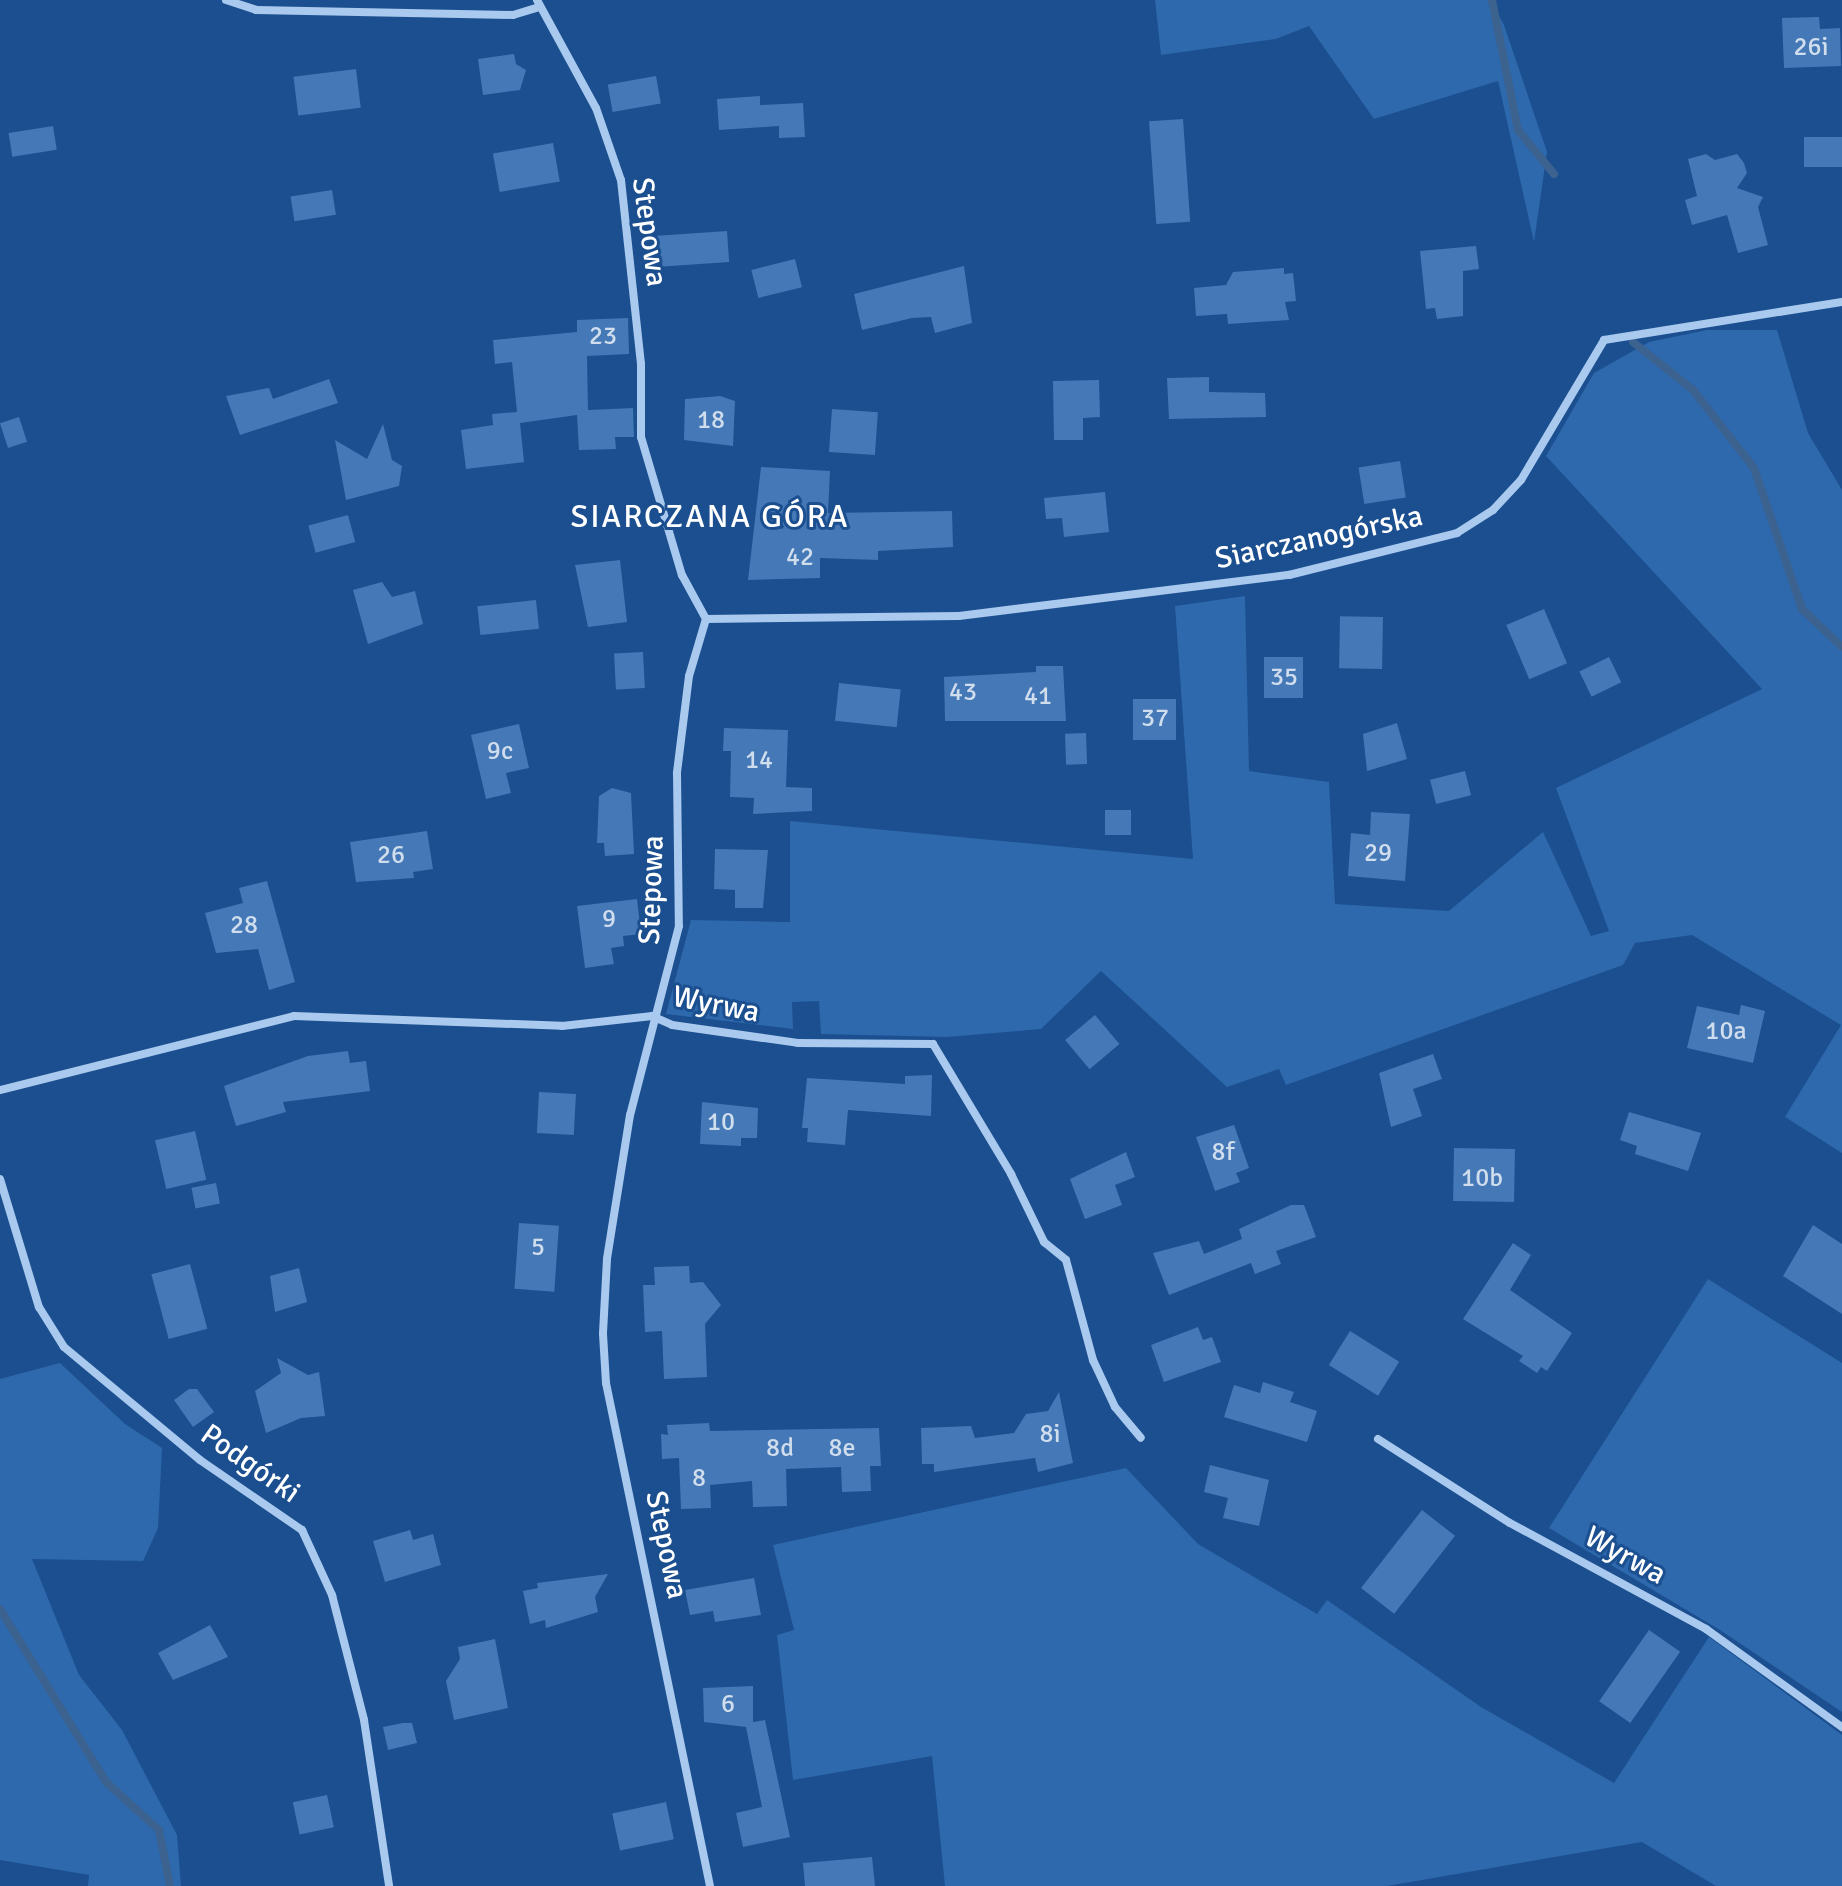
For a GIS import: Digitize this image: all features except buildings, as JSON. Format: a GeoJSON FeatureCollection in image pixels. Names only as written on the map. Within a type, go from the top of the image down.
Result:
{"type":"FeatureCollection","features":[{"type":"Feature","properties":{"kind":"street","name":"Stepowa"},"geometry":{"type":"LineString","coordinates":[[226,0],[268,11],[513,15],[539,3],[596,108],[621,180],[641,364],[641,437],[682,575],[706,619],[689,676],[677,773],[679,926],[672,970],[652,1016],[607,1259],[606,1383],[710,1886]]}},
{"type":"Feature","properties":{"kind":"street","name":"Siarczanogórska"},"geometry":{"type":"LineString","coordinates":[[706,619],[959,616],[1289,575],[1457,533],[1493,510],[1521,480],[1604,340],[1842,302]]}},
{"type":"Feature","properties":{"kind":"street","name":"Wyrwa"},"geometry":{"type":"LineString","coordinates":[[0,1090],[294,1016],[562,1026],[652,1016],[672,1025],[798,1043],[933,1044],[1011,1174],[1044,1242],[1066,1260],[1093,1360],[1115,1407],[1141,1438]]}},
{"type":"Feature","properties":{"kind":"street","name":"Podgórki"},"geometry":{"type":"LineString","coordinates":[[0,1179],[39,1307],[64,1347],[188,1450],[302,1530],[332,1595],[364,1720],[389,1886]]}},
{"type":"Feature","properties":{"kind":"street","name":"Wyrwa"},"geometry":{"type":"LineString","coordinates":[[1378,1439],[1510,1523],[1706,1629],[1842,1727]]}},
{"type":"Feature","properties":{"kind":"shaded area"},"geometry":{"type":"Polygon","coordinates":[[[1155,0],[1490,0],[1504,25],[1547,152],[1534,242],[1498,81],[1374,119],[1309,26],[1276,39],[1161,55],[1155,0]]]}},
{"type":"Feature","properties":{"kind":"shaded area"},"geometry":{"type":"Polygon","coordinates":[[[1707,330],[1777,330],[1808,433],[1842,490],[1842,1153],[1785,1117],[1841,1025],[1692,935],[1635,943],[1623,965],[1286,1085],[1279,1069],[1227,1087],[1101,971],[1041,1029],[947,1037],[821,1034],[819,1001],[792,1002],[793,1029],[666,1014],[691,920],[790,922],[790,821],[1193,859],[1175,606],[1245,596],[1249,771],[1329,782],[1335,904],[1449,911],[1543,832],[1591,936],[1609,931],[1556,788],[1762,689],[1546,456],[1594,373],[1649,342],[1707,330]]]}},
{"type":"Feature","properties":{"kind":"shaded area"},"geometry":{"type":"Polygon","coordinates":[[[1708,1279],[1842,1363],[1842,1712],[1720,1630],[1549,1528],[1708,1279]]]}},
{"type":"Feature","properties":{"kind":"shaded area"},"geometry":{"type":"Polygon","coordinates":[[[60,1363],[125,1424],[162,1448],[158,1528],[143,1561],[32,1559],[79,1675],[122,1730],[177,1835],[181,1886],[88,1886],[89,1875],[0,1860],[0,1379],[60,1363]]]}},
{"type":"Feature","properties":{"kind":"shaded area"},"geometry":{"type":"Polygon","coordinates":[[[1126,1468],[1198,1544],[1317,1614],[1327,1600],[1481,1707],[1614,1783],[1709,1637],[1842,1735],[1842,1886],[1716,1886],[1642,1842],[1387,1886],[945,1886],[932,1756],[793,1780],[777,1635],[794,1630],[773,1545],[1126,1468]]]}},
{"type":"Feature","properties":{"kind":"waterway"},"geometry":{"type":"LineString","coordinates":[[1492,0],[1518,130],[1554,174]]}},
{"type":"Feature","properties":{"kind":"waterway"},"geometry":{"type":"LineString","coordinates":[[1633,342],[1693,390],[1754,468],[1802,609],[1842,647]]}},
{"type":"Feature","properties":{"kind":"waterway"},"geometry":{"type":"LineString","coordinates":[[0,1609],[106,1782],[159,1830],[170,1886]]}},
{"type":"Feature","properties":{"kind":"district","name":"SIARCZANA GÓRA"},"geometry":{"type":"Point","coordinates":[710,517]}}]}
